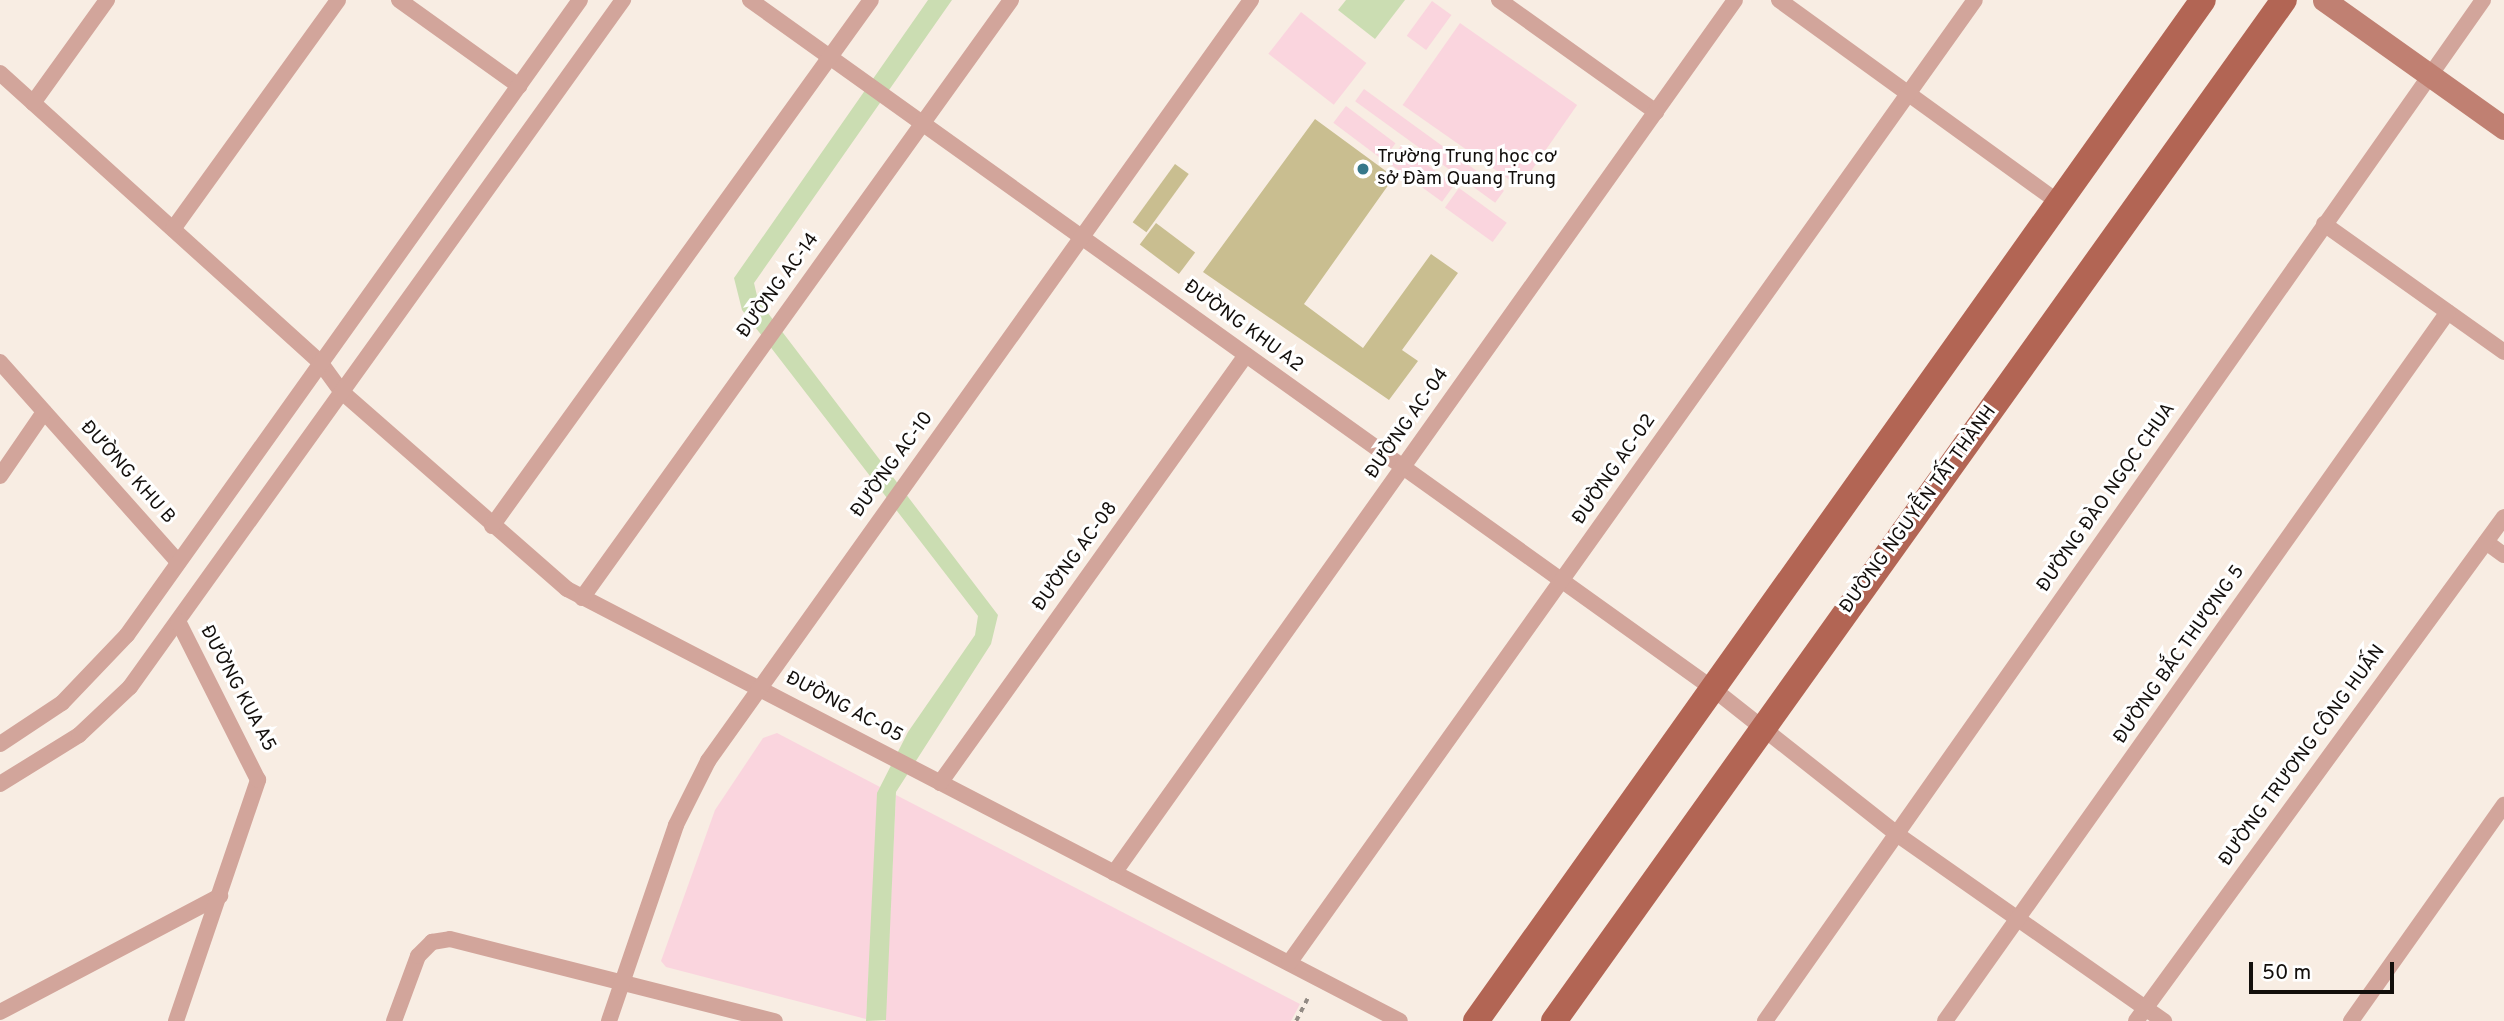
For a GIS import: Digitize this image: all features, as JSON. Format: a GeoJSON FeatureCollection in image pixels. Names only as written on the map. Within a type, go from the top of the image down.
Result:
{"type":"FeatureCollection","features":[{"type":"Feature","properties":{"kind":"main road"},"geometry":{"type":"LineString","coordinates":[[1476,1021],[2203,0]]}},
{"type":"Feature","properties":{"kind":"main road","name":"ĐƯỜNG NGUYỄN TẤT THÀNH"},"geometry":{"type":"LineString","coordinates":[[1554,1021],[2284,0]]}},
{"type":"Feature","properties":{"kind":"street"},"geometry":{"type":"LineString","coordinates":[[33,103],[107,0]]}},
{"type":"Feature","properties":{"kind":"street"},"geometry":{"type":"LineString","coordinates":[[173,229],[338,0]]}},
{"type":"Feature","properties":{"kind":"street"},"geometry":{"type":"LineString","coordinates":[[399,0],[519,86]]}},
{"type":"Feature","properties":{"kind":"street"},"geometry":{"type":"LineString","coordinates":[[0,744],[84,683],[178,562],[580,0]]}},
{"type":"Feature","properties":{"kind":"street"},"geometry":{"type":"LineString","coordinates":[[0,784],[107,712],[178,621],[623,0]]}},
{"type":"Feature","properties":{"kind":"street","name":"ĐƯỜNG KHU A2"},"geometry":{"type":"LineString","coordinates":[[750,0],[1766,727],[1898,835],[2019,919],[2140,1015],[2164,1021]]}},
{"type":"Feature","properties":{"kind":"street"},"geometry":{"type":"LineString","coordinates":[[492,526],[871,0]]}},
{"type":"Feature","properties":{"kind":"street","name":"ĐƯỜNG AC-14"},"geometry":{"type":"LineString","coordinates":[[582,598],[1011,0]]}},
{"type":"Feature","properties":{"kind":"street","name":"ĐƯỜNG AC-10"},"geometry":{"type":"LineString","coordinates":[[609,1021],[684,806],[757,686],[910,478],[1251,0]]}},
{"type":"Feature","properties":{"kind":"street"},"geometry":{"type":"LineString","coordinates":[[1499,0],[1656,112]]}},
{"type":"Feature","properties":{"kind":"street","name":"ĐƯỜNG AC-04"},"geometry":{"type":"LineString","coordinates":[[1114,873],[1735,0]]}},
{"type":"Feature","properties":{"kind":"street"},"geometry":{"type":"LineString","coordinates":[[1779,0],[2059,203]]}},
{"type":"Feature","properties":{"kind":"street","name":"ĐƯỜNG AC-02"},"geometry":{"type":"LineString","coordinates":[[1289,963],[1975,0]]}},
{"type":"Feature","properties":{"kind":"street"},"geometry":{"type":"LineString","coordinates":[[2324,0],[2504,128]]}},
{"type":"Feature","properties":{"kind":"street","name":"ĐƯỜNG ĐÀO NGỌC CHUA"},"geometry":{"type":"LineString","coordinates":[[1765,1021],[2483,0]]}},
{"type":"Feature","properties":{"kind":"street","name":"ĐƯỜNG AC-05"},"geometry":{"type":"LineString","coordinates":[[0,73],[320,362],[342,393],[492,526],[582,598],[757,686],[1399,1021]]}},
{"type":"Feature","properties":{"kind":"street"},"geometry":{"type":"LineString","coordinates":[[2324,224],[2504,352]]}},
{"type":"Feature","properties":{"kind":"street","name":"ĐƯỜNG BẮC THƯỢNG 5"},"geometry":{"type":"LineString","coordinates":[[1945,1021],[2448,312]]}},
{"type":"Feature","properties":{"kind":"street","name":"ĐƯỜNG AC-08"},"geometry":{"type":"LineString","coordinates":[[940,783],[1247,355]]}},
{"type":"Feature","properties":{"kind":"street","name":"ĐƯỜNG KHU B"},"geometry":{"type":"LineString","coordinates":[[0,362],[178,562]]}},
{"type":"Feature","properties":{"kind":"street"},"geometry":{"type":"LineString","coordinates":[[0,476],[44,412]]}},
{"type":"Feature","properties":{"kind":"street","name":"ĐƯỜNG TRƯƠNG CÔNG HUẤN"},"geometry":{"type":"LineString","coordinates":[[2140,1015],[2504,517]]}},
{"type":"Feature","properties":{"kind":"street"},"geometry":{"type":"LineString","coordinates":[[2486,542],[2504,555]]}},
{"type":"Feature","properties":{"kind":"street","name":"ĐƯỜNG KUA A5"},"geometry":{"type":"LineString","coordinates":[[176,1021],[258,780],[178,621]]}},
{"type":"Feature","properties":{"kind":"street"},"geometry":{"type":"LineString","coordinates":[[2351,1021],[2504,805]]}},
{"type":"Feature","properties":{"kind":"street"},"geometry":{"type":"LineString","coordinates":[[0,1012],[220,896]]}},
{"type":"Feature","properties":{"kind":"street"},"geometry":{"type":"LineString","coordinates":[[394,1021],[418,956],[444,939],[775,1021]]}},
{"type":"Feature","properties":{"kind":"path"},"geometry":{"type":"LineString","coordinates":[[1296,1021],[1307,999]]}},
{"type":"Feature","properties":{"kind":"shaded area"},"geometry":{"type":"Polygon","coordinates":[[[928,0],[952,0],[754,283],[758,300],[998,615],[991,644],[896,792],[886,1020],[866,1021],[877,793],[908,732],[975,635],[978,616],[742,310],[734,278],[928,0]]]}},
{"type":"Feature","properties":{"kind":"shaded area"},"geometry":{"type":"Polygon","coordinates":[[[1346,0],[1405,0],[1375,39],[1338,10],[1346,0]]]}},
{"type":"Feature","properties":{"kind":"shaded area"},"geometry":{"type":"Polygon","coordinates":[[[1432,1],[1451,15],[1426,50],[1407,36],[1432,1]]]}},
{"type":"Feature","properties":{"kind":"shaded area"},"geometry":{"type":"Polygon","coordinates":[[[1301,12],[1366,63],[1334,105],[1268,54],[1301,12]]]}},
{"type":"Feature","properties":{"kind":"shaded area"},"geometry":{"type":"Polygon","coordinates":[[[1460,23],[1577,105],[1520,187],[1403,105],[1460,23]]]}},
{"type":"Feature","properties":{"kind":"shaded area"},"geometry":{"type":"Polygon","coordinates":[[[1364,89],[1504,191],[1495,203],[1355,101],[1364,89]]]}},
{"type":"Feature","properties":{"kind":"shaded area"},"geometry":{"type":"Polygon","coordinates":[[[1346,106],[1396,143],[1383,160],[1333,123],[1346,106]]]}},
{"type":"Feature","properties":{"kind":"shaded area"},"geometry":{"type":"Polygon","coordinates":[[[1401,146],[1454,185],[1442,202],[1389,163],[1401,146]]]}},
{"type":"Feature","properties":{"kind":"shaded area"},"geometry":{"type":"Polygon","coordinates":[[[1459,188],[1507,223],[1493,242],[1445,207],[1459,188]]]}},
{"type":"Feature","properties":{"kind":"shaded area"},"geometry":{"type":"Polygon","coordinates":[[[777,733],[880,787],[866,1019],[666,967],[661,961],[715,810],[763,738],[777,733]]]}},
{"type":"Feature","properties":{"kind":"shaded area"},"geometry":{"type":"Polygon","coordinates":[[[896,795],[1300,1004],[1291,1021],[885,1021],[896,795]]]}},
{"type":"Feature","properties":{"kind":"building"},"geometry":{"type":"Polygon","coordinates":[[[1315,119],[1394,177],[1304,304],[1363,348],[1431,254],[1458,273],[1402,350],[1418,361],[1389,400],[1203,272],[1315,119]]]}},
{"type":"Feature","properties":{"kind":"building"},"geometry":{"type":"Polygon","coordinates":[[[1175,164],[1189,174],[1146,232],[1133,222],[1175,164]]]}},
{"type":"Feature","properties":{"kind":"building"},"geometry":{"type":"Polygon","coordinates":[[[1156,223],[1195,252],[1179,274],[1140,245],[1156,223]]]}},
{"type":"Feature","properties":{"kind":"place","name":"Trường Trung học cơ sở Đàm Quang Trung"},"geometry":{"type":"Point","coordinates":[1363,169]}}]}
